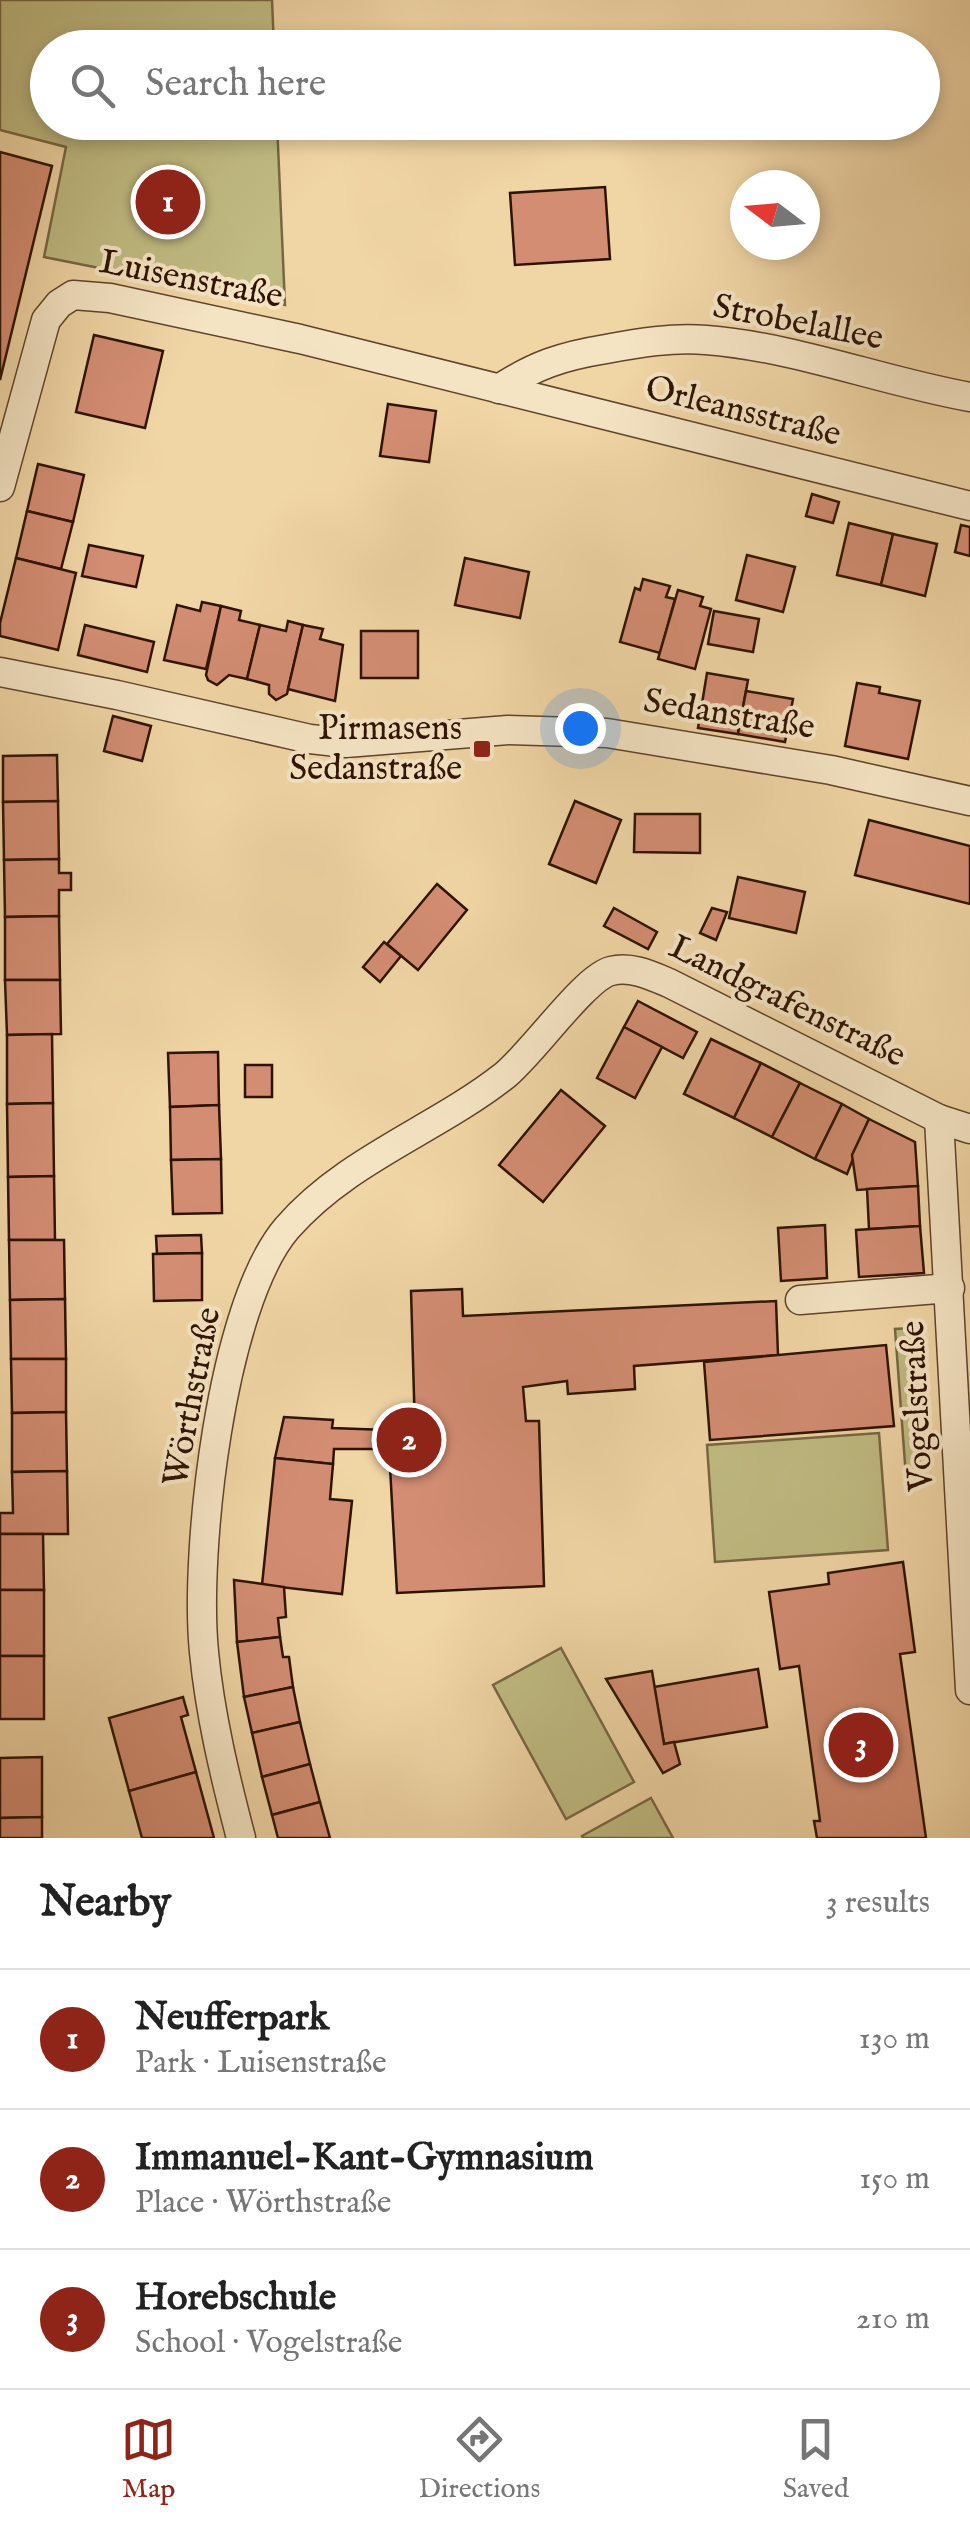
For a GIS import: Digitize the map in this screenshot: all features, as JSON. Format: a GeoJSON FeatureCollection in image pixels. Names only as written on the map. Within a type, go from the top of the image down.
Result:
{"type":"FeatureCollection","features":[{"type":"Feature","properties":{"kind":"street","name":"Luisenstraße"},"geometry":{"type":"LineString","coordinates":[[0,487],[46,320],[59,304],[73,296],[110,298],[280,335],[499,389]]}},
{"type":"Feature","properties":{"kind":"street","name":"Strobelallee"},"geometry":{"type":"LineString","coordinates":[[499,389],[529,369],[569,355],[702,339],[821,361],[970,396]]}},
{"type":"Feature","properties":{"kind":"street","name":"Orleansstraße"},"geometry":{"type":"LineString","coordinates":[[499,389],[970,506]]}},
{"type":"Feature","properties":{"kind":"street","name":"Sedanstraße"},"geometry":{"type":"LineString","coordinates":[[0,672],[310,739],[346,742],[508,730],[607,733],[831,770],[970,801]]}},
{"type":"Feature","properties":{"kind":"street","name":"Landgrafenstraße"},"geometry":{"type":"LineString","coordinates":[[626,969],[669,982],[939,1119],[970,1129]]}},
{"type":"Feature","properties":{"kind":"street","name":"Wörthstraße"},"geometry":{"type":"LineString","coordinates":[[241,1838],[218,1740],[202,1618],[206,1536],[221,1412],[236,1339],[252,1293],[285,1230],[324,1194],[367,1162],[505,1075],[535,1048],[594,979],[607,971],[626,969]]}},
{"type":"Feature","properties":{"kind":"street","name":"Vogelstraße"},"geometry":{"type":"LineString","coordinates":[[939,1119],[970,1690]]}},
{"type":"Feature","properties":{"kind":"street"},"geometry":{"type":"LineString","coordinates":[[800,1300],[950,1288]]}},
{"type":"Feature","properties":{"kind":"shaded area"},"geometry":{"type":"Polygon","coordinates":[[[0,0],[272,0],[273,30],[30,30],[30,138],[0,130],[0,0]]]}},
{"type":"Feature","properties":{"kind":"shaded area"},"geometry":{"type":"Polygon","coordinates":[[[39,140],[278,140],[285,305],[44,257],[66,147],[39,140]]]}},
{"type":"Feature","properties":{"kind":"shaded area"},"geometry":{"type":"Polygon","coordinates":[[[911,1328],[921,1476],[906,1477],[895,1329],[911,1328]]]}},
{"type":"Feature","properties":{"kind":"shaded area"},"geometry":{"type":"Polygon","coordinates":[[[879,1433],[888,1550],[715,1562],[707,1445],[879,1433]]]}},
{"type":"Feature","properties":{"kind":"shaded area"},"geometry":{"type":"Polygon","coordinates":[[[561,1648],[634,1782],[566,1819],[493,1685],[561,1648]]]}},
{"type":"Feature","properties":{"kind":"shaded area"},"geometry":{"type":"Polygon","coordinates":[[[651,1798],[673,1838],[583,1838],[582,1836],[651,1798]]]}},
{"type":"Feature","properties":{"kind":"building"},"geometry":{"type":"Polygon","coordinates":[[[0,152],[52,166],[0,380],[0,152]]]}},
{"type":"Feature","properties":{"kind":"building"},"geometry":{"type":"Polygon","coordinates":[[[605,187],[610,259],[515,265],[510,193],[605,187]]]}},
{"type":"Feature","properties":{"kind":"building"},"geometry":{"type":"Polygon","coordinates":[[[94,335],[163,351],[145,428],[76,412],[94,335]]]}},
{"type":"Feature","properties":{"kind":"building"},"geometry":{"type":"Polygon","coordinates":[[[388,404],[436,411],[429,462],[380,456],[388,404]]]}},
{"type":"Feature","properties":{"kind":"building"},"geometry":{"type":"Polygon","coordinates":[[[38,464],[84,475],[73,522],[27,511],[38,464]]]}},
{"type":"Feature","properties":{"kind":"building"},"geometry":{"type":"Polygon","coordinates":[[[812,494],[839,502],[833,523],[806,516],[812,494]]]}},
{"type":"Feature","properties":{"kind":"building"},"geometry":{"type":"Polygon","coordinates":[[[27,511],[73,522],[61,569],[16,558],[27,511]]]}},
{"type":"Feature","properties":{"kind":"building"},"geometry":{"type":"Polygon","coordinates":[[[849,523],[893,534],[881,585],[837,575],[849,523]]]}},
{"type":"Feature","properties":{"kind":"building"},"geometry":{"type":"Polygon","coordinates":[[[961,525],[970,527],[970,556],[955,552],[961,525]]]}},
{"type":"Feature","properties":{"kind":"building"},"geometry":{"type":"Polygon","coordinates":[[[893,534],[937,544],[925,596],[881,585],[893,534]]]}},
{"type":"Feature","properties":{"kind":"building"},"geometry":{"type":"Polygon","coordinates":[[[89,545],[143,556],[136,587],[82,576],[89,545]]]}},
{"type":"Feature","properties":{"kind":"building"},"geometry":{"type":"Polygon","coordinates":[[[747,555],[795,567],[783,612],[736,600],[747,555]]]}},
{"type":"Feature","properties":{"kind":"building"},"geometry":{"type":"Polygon","coordinates":[[[16,558],[76,573],[58,650],[0,636],[16,558]]]}},
{"type":"Feature","properties":{"kind":"building"},"geometry":{"type":"Polygon","coordinates":[[[465,558],[529,572],[520,618],[455,605],[465,558]]]}},
{"type":"Feature","properties":{"kind":"building"},"geometry":{"type":"Polygon","coordinates":[[[643,579],[670,586],[666,597],[675,599],[660,653],[620,642],[635,588],[640,590],[643,579]]]}},
{"type":"Feature","properties":{"kind":"building"},"geometry":{"type":"Polygon","coordinates":[[[678,590],[703,597],[700,606],[711,609],[695,669],[658,659],[678,590]]]}},
{"type":"Feature","properties":{"kind":"building"},"geometry":{"type":"Polygon","coordinates":[[[202,602],[221,606],[206,669],[164,660],[177,605],[200,611],[202,602]]]}},
{"type":"Feature","properties":{"kind":"building"},"geometry":{"type":"Polygon","coordinates":[[[221,606],[241,611],[239,620],[260,625],[247,679],[229,675],[217,685],[206,675],[221,606]]]}},
{"type":"Feature","properties":{"kind":"building"},"geometry":{"type":"Polygon","coordinates":[[[714,611],[759,619],[753,652],[708,644],[714,611]]]}},
{"type":"Feature","properties":{"kind":"building"},"geometry":{"type":"Polygon","coordinates":[[[288,621],[303,625],[287,694],[276,700],[269,694],[269,685],[247,679],[260,625],[286,631],[288,621]]]}},
{"type":"Feature","properties":{"kind":"building"},"geometry":{"type":"Polygon","coordinates":[[[85,625],[154,642],[147,672],[78,655],[85,625]]]}},
{"type":"Feature","properties":{"kind":"building"},"geometry":{"type":"Polygon","coordinates":[[[303,625],[323,629],[320,639],[343,645],[335,701],[288,689],[303,625]]]}},
{"type":"Feature","properties":{"kind":"building"},"geometry":{"type":"Polygon","coordinates":[[[361,631],[418,631],[418,678],[361,678],[361,631]]]}},
{"type":"Feature","properties":{"kind":"building"},"geometry":{"type":"Polygon","coordinates":[[[707,673],[748,680],[738,734],[698,728],[707,673]]]}},
{"type":"Feature","properties":{"kind":"building"},"geometry":{"type":"Polygon","coordinates":[[[857,683],[880,687],[879,693],[920,701],[908,759],[845,746],[857,683]]]}},
{"type":"Feature","properties":{"kind":"building"},"geometry":{"type":"Polygon","coordinates":[[[746,691],[793,699],[785,742],[738,734],[746,691]]]}},
{"type":"Feature","properties":{"kind":"building"},"geometry":{"type":"Polygon","coordinates":[[[113,716],[151,726],[142,761],[104,751],[113,716]]]}},
{"type":"Feature","properties":{"kind":"building"},"geometry":{"type":"Polygon","coordinates":[[[57,755],[58,801],[3,802],[3,756],[57,755]]]}},
{"type":"Feature","properties":{"kind":"building"},"geometry":{"type":"Polygon","coordinates":[[[58,801],[59,859],[4,860],[3,802],[58,801]]]}},
{"type":"Feature","properties":{"kind":"building"},"geometry":{"type":"Polygon","coordinates":[[[575,801],[621,820],[596,883],[549,864],[575,801]]]}},
{"type":"Feature","properties":{"kind":"building"},"geometry":{"type":"Polygon","coordinates":[[[635,814],[700,814],[700,853],[634,852],[635,814]]]}},
{"type":"Feature","properties":{"kind":"building"},"geometry":{"type":"Polygon","coordinates":[[[869,820],[970,846],[970,904],[855,875],[869,820]]]}},
{"type":"Feature","properties":{"kind":"building"},"geometry":{"type":"Polygon","coordinates":[[[59,859],[59,873],[71,873],[71,890],[59,890],[59,916],[5,917],[4,860],[59,859]]]}},
{"type":"Feature","properties":{"kind":"building"},"geometry":{"type":"Polygon","coordinates":[[[738,877],[805,892],[796,933],[729,918],[738,877]]]}},
{"type":"Feature","properties":{"kind":"building"},"geometry":{"type":"Polygon","coordinates":[[[437,884],[467,910],[418,970],[387,944],[437,884]]]}},
{"type":"Feature","properties":{"kind":"building"},"geometry":{"type":"Polygon","coordinates":[[[614,908],[657,932],[648,949],[604,926],[614,908]]]}},
{"type":"Feature","properties":{"kind":"building"},"geometry":{"type":"Polygon","coordinates":[[[712,908],[727,912],[716,940],[700,933],[712,908]]]}},
{"type":"Feature","properties":{"kind":"building"},"geometry":{"type":"Polygon","coordinates":[[[59,916],[60,980],[5,980],[5,917],[59,916]]]}},
{"type":"Feature","properties":{"kind":"building"},"geometry":{"type":"Polygon","coordinates":[[[384,942],[401,956],[380,982],[363,967],[384,942]]]}},
{"type":"Feature","properties":{"kind":"building"},"geometry":{"type":"Polygon","coordinates":[[[5,980],[60,980],[61,1034],[7,1035],[5,980]]]}},
{"type":"Feature","properties":{"kind":"building"},"geometry":{"type":"Polygon","coordinates":[[[638,1001],[697,1032],[683,1058],[624,1027],[638,1001]]]}},
{"type":"Feature","properties":{"kind":"building"},"geometry":{"type":"Polygon","coordinates":[[[624,1027],[662,1047],[635,1098],[597,1078],[624,1027]]]}},
{"type":"Feature","properties":{"kind":"building"},"geometry":{"type":"Polygon","coordinates":[[[52,1034],[53,1103],[7,1104],[7,1035],[52,1034]]]}},
{"type":"Feature","properties":{"kind":"building"},"geometry":{"type":"Polygon","coordinates":[[[711,1039],[761,1063],[734,1118],[684,1094],[711,1039]]]}},
{"type":"Feature","properties":{"kind":"building"},"geometry":{"type":"Polygon","coordinates":[[[218,1052],[219,1105],[170,1107],[168,1053],[218,1052]]]}},
{"type":"Feature","properties":{"kind":"building"},"geometry":{"type":"Polygon","coordinates":[[[761,1063],[800,1083],[772,1137],[734,1118],[761,1063]]]}},
{"type":"Feature","properties":{"kind":"building"},"geometry":{"type":"Polygon","coordinates":[[[245,1065],[272,1065],[272,1097],[245,1097],[245,1065]]]}},
{"type":"Feature","properties":{"kind":"building"},"geometry":{"type":"Polygon","coordinates":[[[800,1083],[842,1104],[815,1159],[772,1137],[800,1083]]]}},
{"type":"Feature","properties":{"kind":"building"},"geometry":{"type":"Polygon","coordinates":[[[561,1090],[605,1126],[543,1202],[499,1165],[561,1090]]]}},
{"type":"Feature","properties":{"kind":"building"},"geometry":{"type":"Polygon","coordinates":[[[53,1103],[54,1176],[8,1177],[7,1104],[53,1103]]]}},
{"type":"Feature","properties":{"kind":"building"},"geometry":{"type":"Polygon","coordinates":[[[842,1104],[869,1119],[847,1174],[815,1159],[842,1104]]]}},
{"type":"Feature","properties":{"kind":"building"},"geometry":{"type":"Polygon","coordinates":[[[219,1105],[221,1159],[171,1160],[170,1107],[219,1105]]]}},
{"type":"Feature","properties":{"kind":"building"},"geometry":{"type":"Polygon","coordinates":[[[869,1119],[915,1142],[918,1186],[857,1190],[852,1155],[869,1119]]]}},
{"type":"Feature","properties":{"kind":"building"},"geometry":{"type":"Polygon","coordinates":[[[221,1159],[222,1213],[173,1214],[171,1160],[221,1159]]]}},
{"type":"Feature","properties":{"kind":"building"},"geometry":{"type":"Polygon","coordinates":[[[54,1176],[55,1240],[9,1240],[8,1177],[54,1176]]]}},
{"type":"Feature","properties":{"kind":"building"},"geometry":{"type":"Polygon","coordinates":[[[918,1186],[920,1226],[869,1229],[867,1189],[918,1186]]]}},
{"type":"Feature","properties":{"kind":"building"},"geometry":{"type":"Polygon","coordinates":[[[825,1225],[827,1278],[781,1281],[778,1228],[825,1225]]]}},
{"type":"Feature","properties":{"kind":"building"},"geometry":{"type":"Polygon","coordinates":[[[920,1226],[924,1273],[859,1277],[856,1230],[920,1226]]]}},
{"type":"Feature","properties":{"kind":"building"},"geometry":{"type":"Polygon","coordinates":[[[201,1235],[202,1253],[157,1254],[156,1236],[201,1235]]]}},
{"type":"Feature","properties":{"kind":"building"},"geometry":{"type":"Polygon","coordinates":[[[9,1240],[64,1240],[65,1299],[10,1300],[9,1240]]]}},
{"type":"Feature","properties":{"kind":"building"},"geometry":{"type":"Polygon","coordinates":[[[202,1253],[202,1300],[154,1301],[153,1254],[202,1253]]]}},
{"type":"Feature","properties":{"kind":"building"},"geometry":{"type":"Polygon","coordinates":[[[462,1289],[463,1316],[776,1301],[778,1355],[634,1366],[635,1389],[568,1394],[567,1381],[523,1387],[526,1421],[539,1421],[544,1586],[397,1593],[389,1449],[334,1449],[333,1464],[275,1458],[284,1417],[333,1420],[332,1428],[415,1431],[411,1291],[462,1289]]]}},
{"type":"Feature","properties":{"kind":"building"},"geometry":{"type":"Polygon","coordinates":[[[65,1299],[66,1359],[11,1359],[10,1300],[65,1299]]]}},
{"type":"Feature","properties":{"kind":"building"},"geometry":{"type":"Polygon","coordinates":[[[886,1345],[894,1426],[710,1440],[704,1362],[886,1345]]]}},
{"type":"Feature","properties":{"kind":"building"},"geometry":{"type":"Polygon","coordinates":[[[11,1359],[66,1359],[66,1412],[12,1413],[11,1359]]]}},
{"type":"Feature","properties":{"kind":"building"},"geometry":{"type":"Polygon","coordinates":[[[66,1412],[67,1471],[12,1472],[12,1413],[66,1412]]]}},
{"type":"Feature","properties":{"kind":"building"},"geometry":{"type":"Polygon","coordinates":[[[275,1458],[333,1464],[330,1499],[352,1501],[342,1594],[262,1585],[275,1458]]]}},
{"type":"Feature","properties":{"kind":"building"},"geometry":{"type":"Polygon","coordinates":[[[67,1471],[68,1534],[0,1534],[0,1513],[13,1513],[12,1472],[67,1471]]]}},
{"type":"Feature","properties":{"kind":"building"},"geometry":{"type":"Polygon","coordinates":[[[0,1534],[43,1534],[44,1590],[0,1590],[0,1534]]]}},
{"type":"Feature","properties":{"kind":"building"},"geometry":{"type":"Polygon","coordinates":[[[903,1562],[915,1652],[900,1654],[926,1838],[817,1838],[814,1821],[820,1821],[799,1666],[780,1669],[769,1592],[829,1584],[828,1573],[903,1562]]]}},
{"type":"Feature","properties":{"kind":"building"},"geometry":{"type":"Polygon","coordinates":[[[234,1580],[284,1587],[286,1617],[278,1618],[280,1637],[237,1642],[234,1580]]]}},
{"type":"Feature","properties":{"kind":"building"},"geometry":{"type":"Polygon","coordinates":[[[0,1590],[44,1590],[44,1656],[0,1656],[0,1590]]]}},
{"type":"Feature","properties":{"kind":"building"},"geometry":{"type":"Polygon","coordinates":[[[280,1637],[283,1657],[289,1657],[293,1687],[244,1697],[237,1642],[280,1637]]]}},
{"type":"Feature","properties":{"kind":"building"},"geometry":{"type":"Polygon","coordinates":[[[0,1656],[44,1656],[44,1719],[0,1719],[0,1656]]]}},
{"type":"Feature","properties":{"kind":"building"},"geometry":{"type":"Polygon","coordinates":[[[758,1669],[767,1727],[664,1744],[654,1687],[758,1669]]]}},
{"type":"Feature","properties":{"kind":"building"},"geometry":{"type":"Polygon","coordinates":[[[652,1671],[664,1744],[674,1742],[680,1764],[663,1773],[606,1679],[652,1671]]]}},
{"type":"Feature","properties":{"kind":"building"},"geometry":{"type":"Polygon","coordinates":[[[293,1687],[300,1722],[252,1733],[244,1697],[293,1687]]]}},
{"type":"Feature","properties":{"kind":"building"},"geometry":{"type":"Polygon","coordinates":[[[183,1697],[188,1715],[181,1717],[196,1772],[129,1791],[109,1718],[183,1697]]]}},
{"type":"Feature","properties":{"kind":"building"},"geometry":{"type":"Polygon","coordinates":[[[300,1722],[310,1764],[262,1777],[252,1733],[300,1722]]]}},
{"type":"Feature","properties":{"kind":"building"},"geometry":{"type":"Polygon","coordinates":[[[42,1757],[42,1817],[0,1818],[0,1758],[42,1757]]]}},
{"type":"Feature","properties":{"kind":"building"},"geometry":{"type":"Polygon","coordinates":[[[310,1764],[320,1802],[272,1815],[262,1777],[310,1764]]]}},
{"type":"Feature","properties":{"kind":"building"},"geometry":{"type":"Polygon","coordinates":[[[196,1772],[214,1838],[142,1838],[129,1791],[196,1772]]]}},
{"type":"Feature","properties":{"kind":"building"},"geometry":{"type":"Polygon","coordinates":[[[320,1802],[330,1838],[278,1838],[272,1815],[320,1802]]]}},
{"type":"Feature","properties":{"kind":"building"},"geometry":{"type":"Polygon","coordinates":[[[42,1817],[42,1838],[0,1838],[0,1818],[42,1817]]]}},
{"type":"Feature","properties":{"kind":"place","name":"Neufferpark"},"geometry":{"type":"Point","coordinates":[168,202]}},
{"type":"Feature","properties":{"kind":"place","name":"Pirmasens Sedanstraße"},"geometry":{"type":"Point","coordinates":[482,749]}},
{"type":"Feature","properties":{"kind":"place","name":"Immanuel-Kant-Gymnasium"},"geometry":{"type":"Point","coordinates":[409,1440]}},
{"type":"Feature","properties":{"kind":"place","name":"Horebschule"},"geometry":{"type":"Point","coordinates":[861,1745]}}]}
